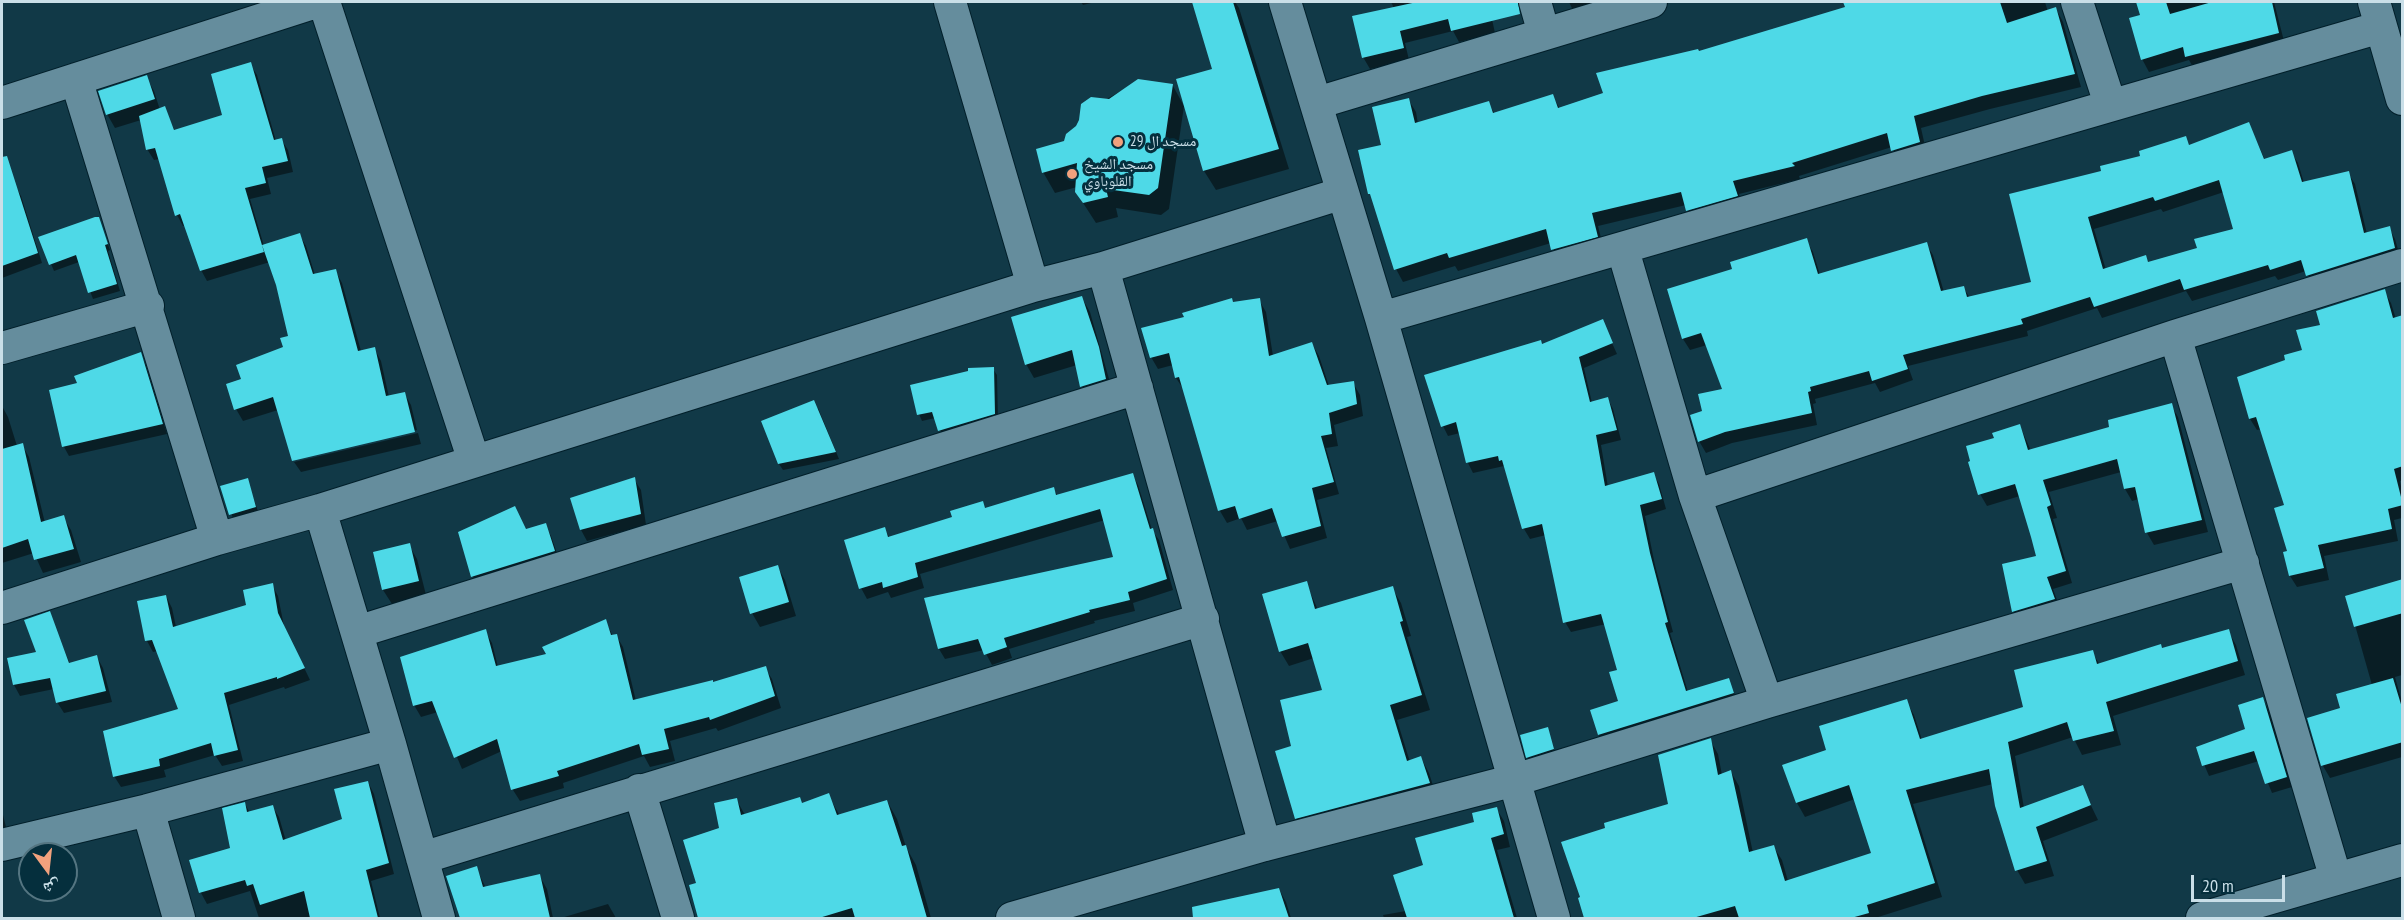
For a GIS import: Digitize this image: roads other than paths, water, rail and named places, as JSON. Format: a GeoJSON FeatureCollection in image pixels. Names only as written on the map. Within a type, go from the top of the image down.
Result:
{"type":"FeatureCollection","features":[{"type":"Feature","properties":{"kind":"street"},"geometry":{"type":"LineString","coordinates":[[2,103],[316,2]]}},
{"type":"Feature","properties":{"kind":"street"},"geometry":{"type":"LineString","coordinates":[[324,2],[474,461]]}},
{"type":"Feature","properties":{"kind":"street"},"geometry":{"type":"LineString","coordinates":[[950,2],[1033,286]]}},
{"type":"Feature","properties":{"kind":"street"},"geometry":{"type":"LineString","coordinates":[[1285,2],[1381,318],[1554,918]]}},
{"type":"Feature","properties":{"kind":"street"},"geometry":{"type":"LineString","coordinates":[[1535,2],[1544,34]]}},
{"type":"Feature","properties":{"kind":"street"},"geometry":{"type":"LineString","coordinates":[[1317,103],[1651,2]]}},
{"type":"Feature","properties":{"kind":"street"},"geometry":{"type":"LineString","coordinates":[[2077,2],[2110,104]]}},
{"type":"Feature","properties":{"kind":"street"},"geometry":{"type":"LineString","coordinates":[[1381,318],[1623,250],[2110,104],[2378,14],[2403,99]]}},
{"type":"Feature","properties":{"kind":"street"},"geometry":{"type":"LineString","coordinates":[[76,79],[217,539]]}},
{"type":"Feature","properties":{"kind":"street"},"geometry":{"type":"LineString","coordinates":[[2,608],[1033,286],[1103,268],[1343,193]]}},
{"type":"Feature","properties":{"kind":"street"},"geometry":{"type":"LineString","coordinates":[[1623,250],[1695,496],[1767,702]]}},
{"type":"Feature","properties":{"kind":"street"},"geometry":{"type":"LineString","coordinates":[[1695,496],[2175,336],[2403,265]]}},
{"type":"Feature","properties":{"kind":"street"},"geometry":{"type":"LineString","coordinates":[[1103,268],[1265,845]]}},
{"type":"Feature","properties":{"kind":"street"},"geometry":{"type":"LineString","coordinates":[[2,348],[147,306]]}},
{"type":"Feature","properties":{"kind":"street"},"geometry":{"type":"LineString","coordinates":[[2175,336],[2336,879]]}},
{"type":"Feature","properties":{"kind":"street"},"geometry":{"type":"LineString","coordinates":[[357,633],[1137,388]]}},
{"type":"Feature","properties":{"kind":"street"},"geometry":{"type":"LineString","coordinates":[[320,510],[439,918]]}},
{"type":"Feature","properties":{"kind":"street"},"geometry":{"type":"LineString","coordinates":[[1012,918],[1265,845],[1515,780],[1767,702],[2243,563]]}},
{"type":"Feature","properties":{"kind":"street"},"geometry":{"type":"LineString","coordinates":[[422,858],[1203,618]]}},
{"type":"Feature","properties":{"kind":"street"},"geometry":{"type":"LineString","coordinates":[[2,845],[148,810],[390,744]]}},
{"type":"Feature","properties":{"kind":"street"},"geometry":{"type":"LineString","coordinates":[[639,790],[678,918]]}},
{"type":"Feature","properties":{"kind":"street"},"geometry":{"type":"LineString","coordinates":[[148,810],[179,918]]}},
{"type":"Feature","properties":{"kind":"street"},"geometry":{"type":"LineString","coordinates":[[2202,918],[2403,860]]}},
{"type":"Feature","properties":{"kind":"place","name":"مسجد ال 29"},"geometry":{"type":"Point","coordinates":[1118,142]}},
{"type":"Feature","properties":{"kind":"place","name":"مسجد الشيخ القلوباوي"},"geometry":{"type":"Point","coordinates":[1072,174]}}]}
